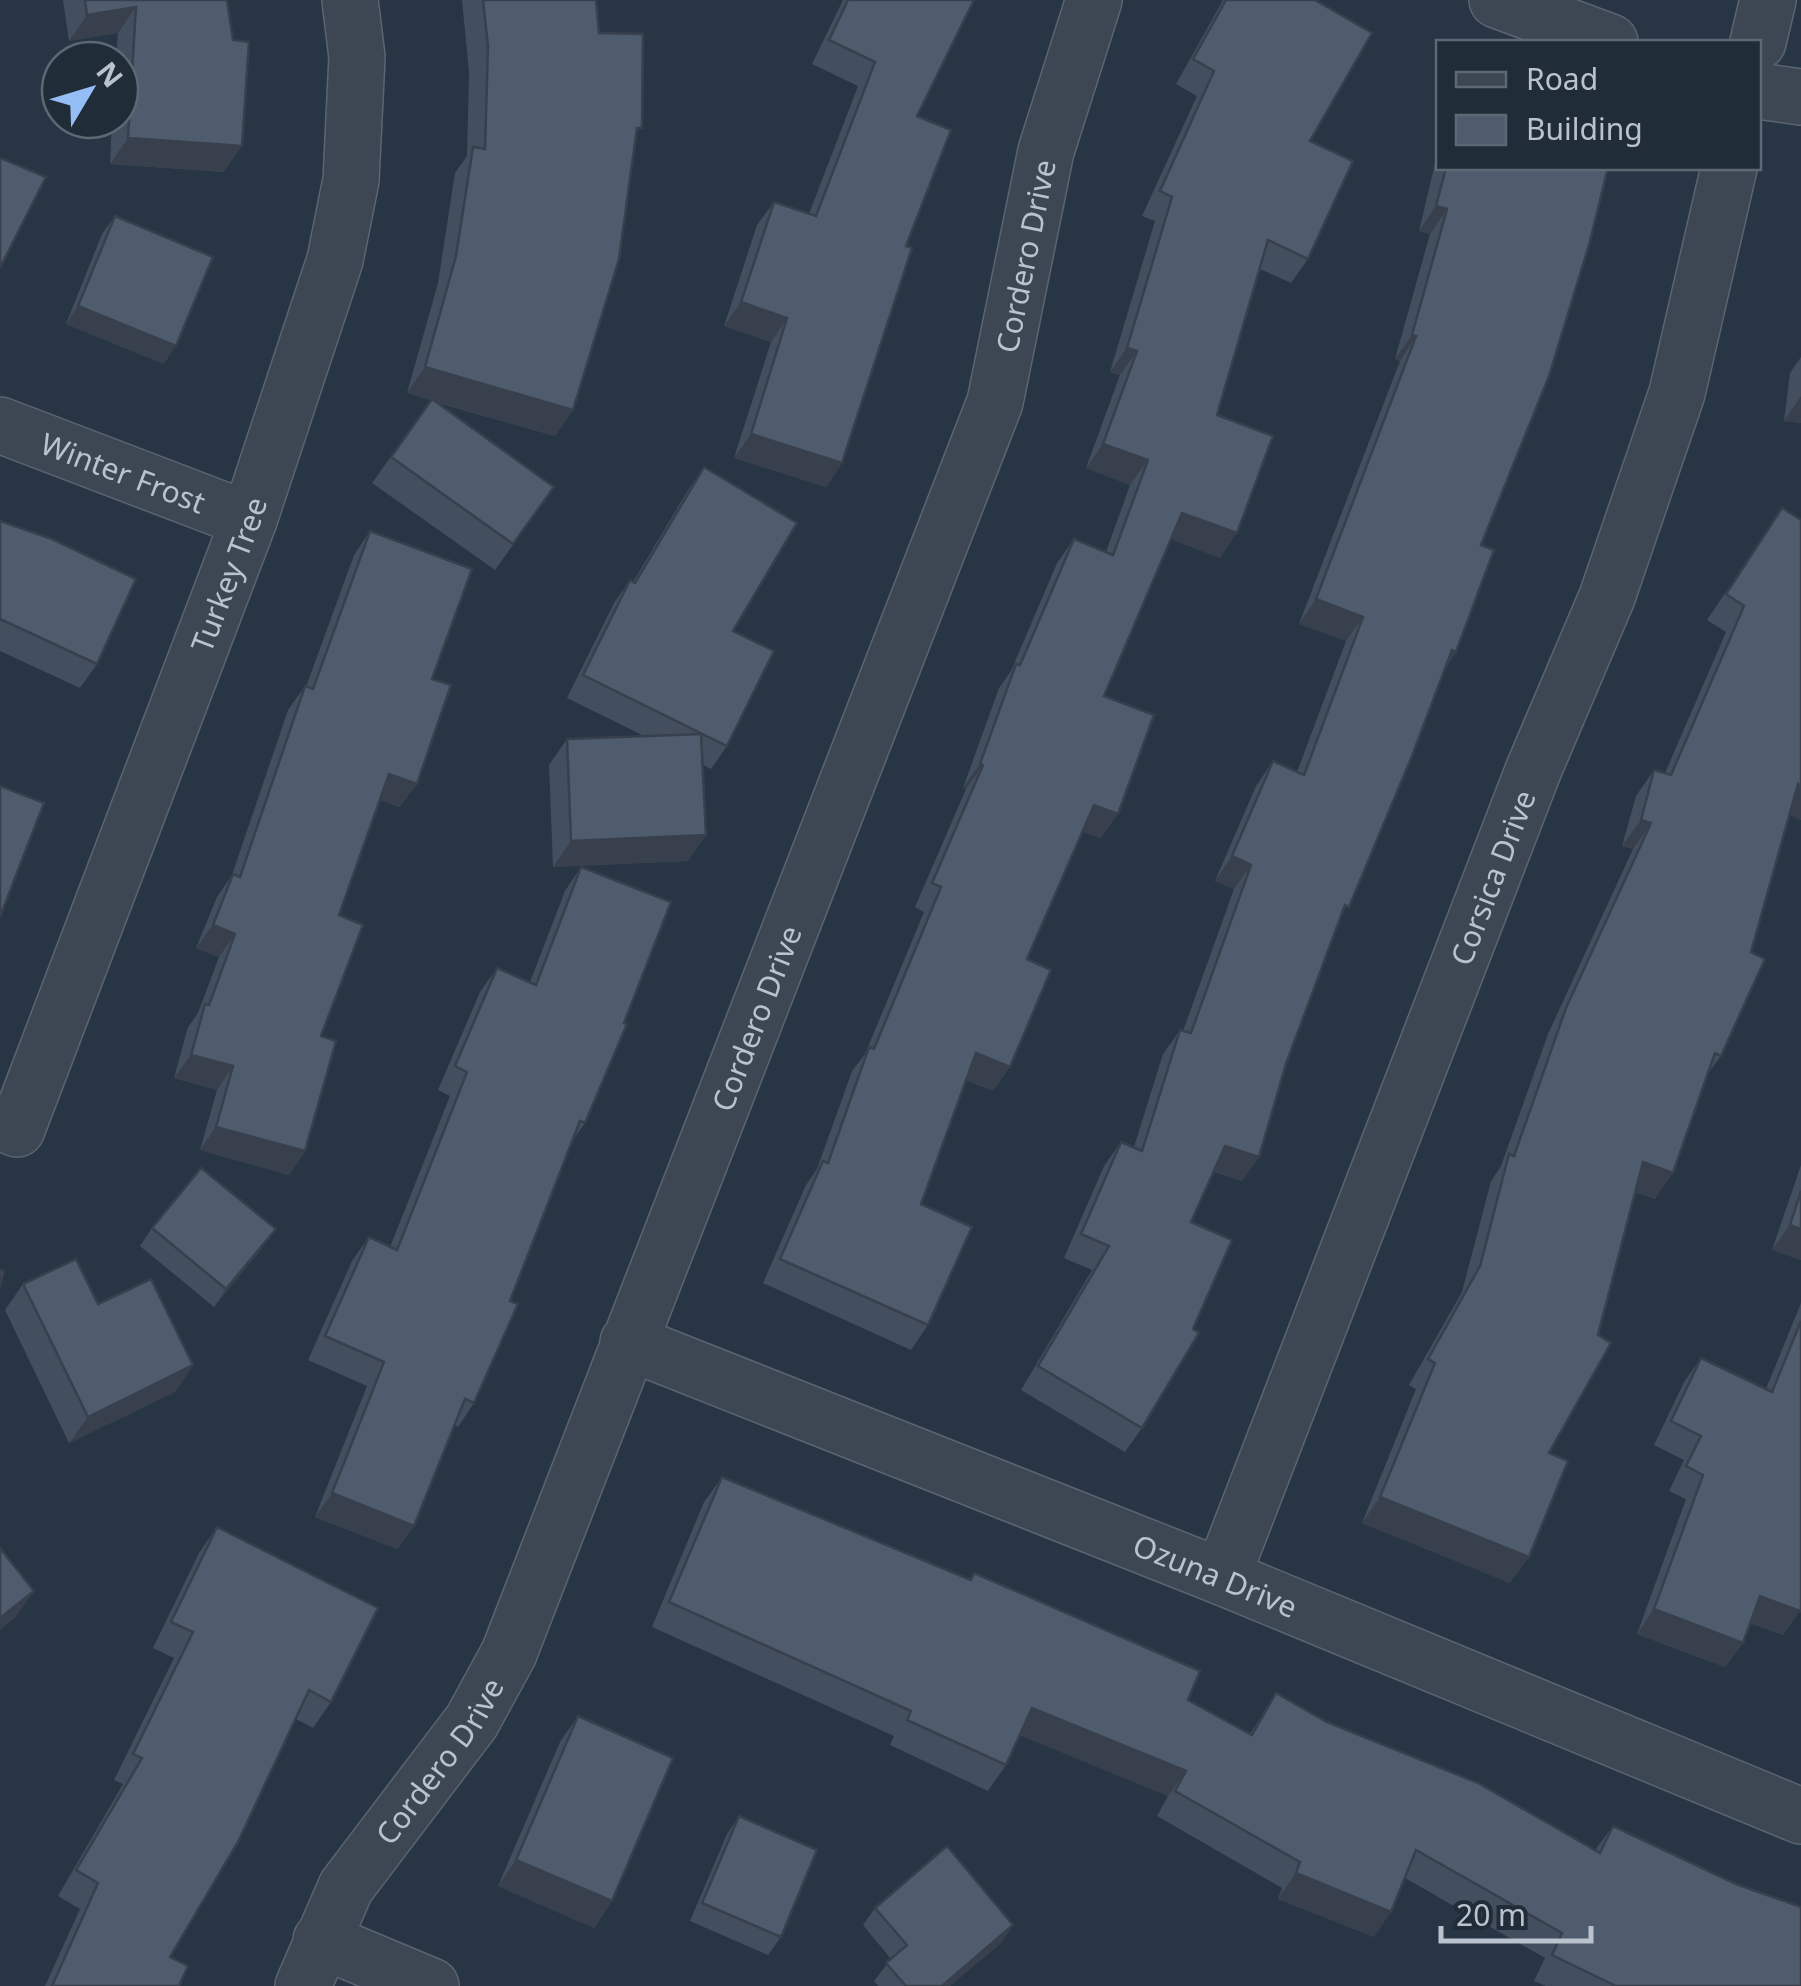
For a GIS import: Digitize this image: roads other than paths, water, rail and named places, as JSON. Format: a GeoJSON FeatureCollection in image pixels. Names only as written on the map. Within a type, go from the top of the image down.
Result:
{"type":"FeatureCollection","features":[{"type":"Feature","properties":{"kind":"street","name":"Turkey Tree"},"geometry":{"type":"LineString","coordinates":[[8,1126],[250,520],[338,244],[351,180],[357,57],[350,0]]}},
{"type":"Feature","properties":{"kind":"street","name":"Cordero Drive"},"geometry":{"type":"LineString","coordinates":[[312,1963],[346,1886],[472,1720],[510,1652],[996,402],[1046,151],[1094,0]]}},
{"type":"Feature","properties":{"kind":"street"},"geometry":{"type":"LineString","coordinates":[[1497,0],[1605,40]]}},
{"type":"Feature","properties":{"kind":"street"},"geometry":{"type":"LineString","coordinates":[[1758,40],[1768,0]]}},
{"type":"Feature","properties":{"kind":"street"},"geometry":{"type":"LineString","coordinates":[[1761,91],[1801,97]]}},
{"type":"Feature","properties":{"kind":"street","name":"Corsica Drive"},"geometry":{"type":"LineString","coordinates":[[1222,1577],[1533,771],[1607,597],[1677,393],[1728,170]]}},
{"type":"Feature","properties":{"kind":"street","name":"Winter Frost"},"geometry":{"type":"LineString","coordinates":[[0,425],[250,520]]}},
{"type":"Feature","properties":{"kind":"street","name":"Ozuna Drive"},"geometry":{"type":"LineString","coordinates":[[628,1342],[1222,1577],[1801,1816]]}},
{"type":"Feature","properties":{"kind":"street"},"geometry":{"type":"LineString","coordinates":[[312,1963],[431,1986]]}}]}
